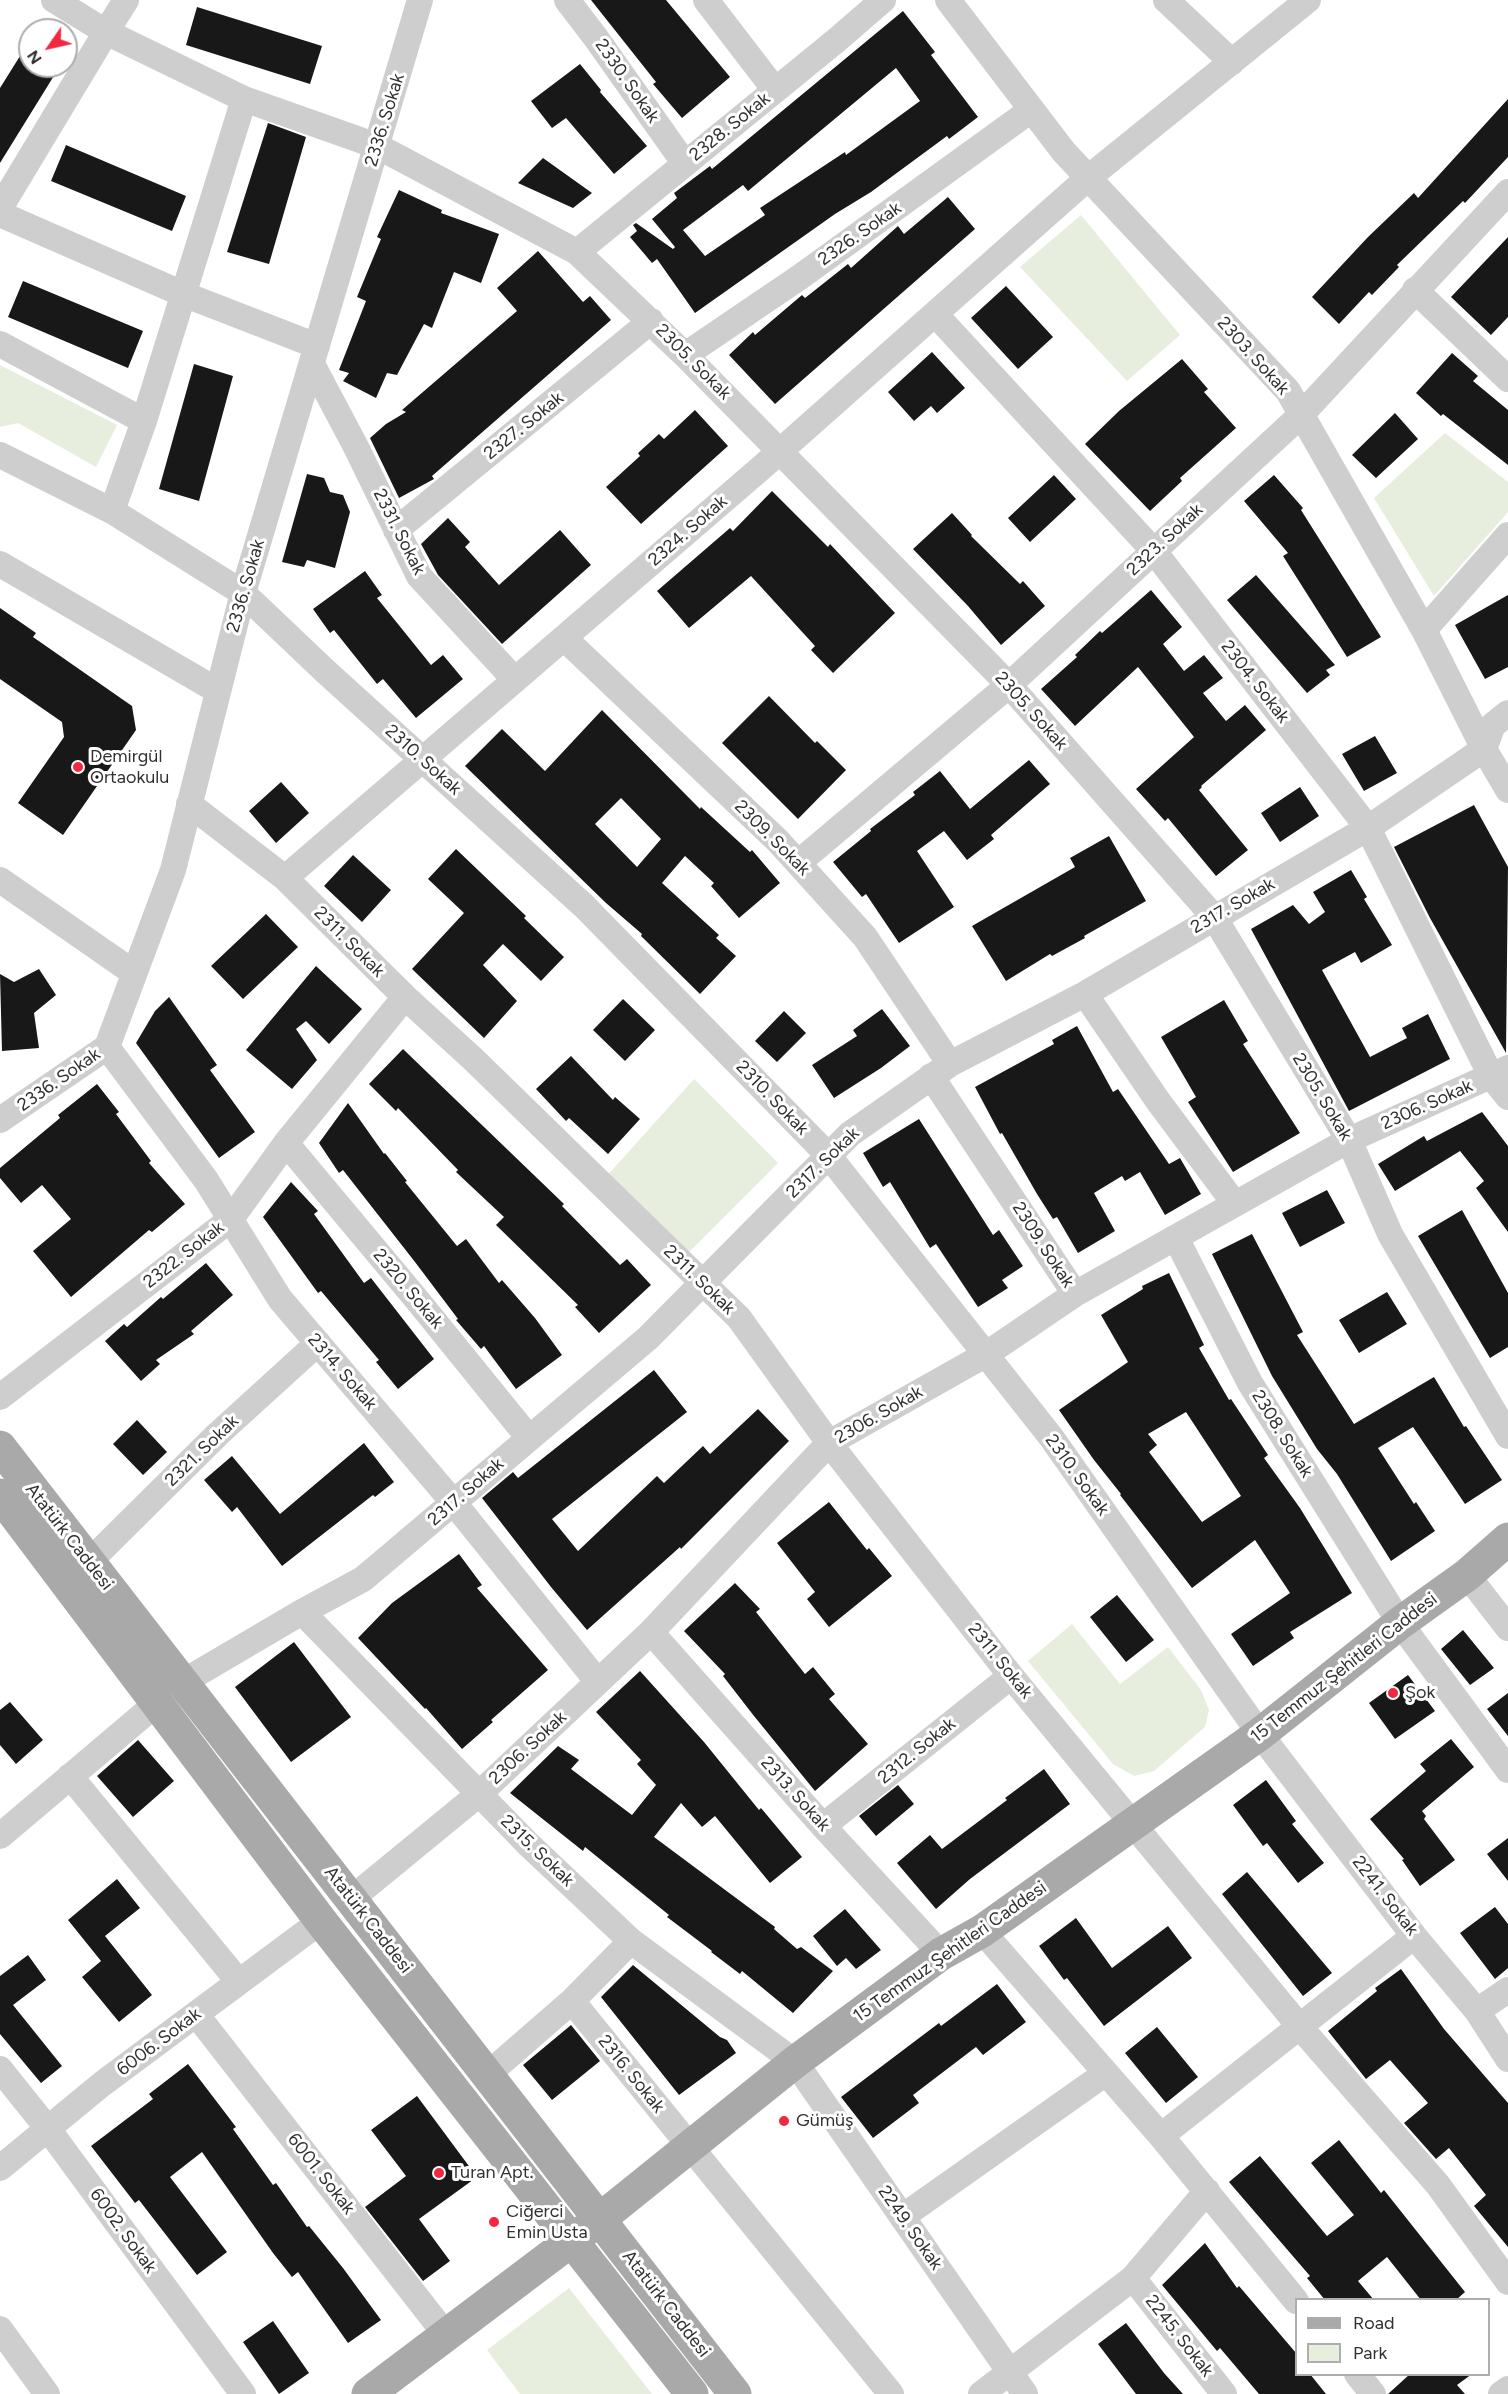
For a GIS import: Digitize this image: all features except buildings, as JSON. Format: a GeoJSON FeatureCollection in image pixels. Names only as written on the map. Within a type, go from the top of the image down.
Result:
{"type":"FeatureCollection","features":[{"type":"Feature","properties":{"kind":"main road","name":"Atatürk Caddesi"},"geometry":{"type":"LineString","coordinates":[[0,1447],[735,2394]]}},
{"type":"Feature","properties":{"kind":"main road","name":"Atatürk Caddesi"},"geometry":{"type":"LineString","coordinates":[[0,1495],[321,1921],[692,2394]]}},
{"type":"Feature","properties":{"kind":"main road","name":"15 Temmuz Şehitleri Caddesi"},"geometry":{"type":"LineString","coordinates":[[369,2394],[600,2219],[795,2062],[941,1954],[982,1931],[1260,1734],[1400,1623],[1467,1575],[1508,1539]]}},
{"type":"Feature","properties":{"kind":"street","name":"2305. Sokak"},"geometry":{"type":"LineString","coordinates":[[54,0],[106,32],[244,99],[377,146],[577,252],[651,321],[781,450],[1009,685],[1214,917],[1349,1140],[1390,1234],[1508,1436]]}},
{"type":"Feature","properties":{"kind":"street"},"geometry":{"type":"LineString","coordinates":[[0,208],[126,0]]}},
{"type":"Feature","properties":{"kind":"street","name":"2330. Sokak"},"geometry":{"type":"LineString","coordinates":[[567,0],[686,164]]}},
{"type":"Feature","properties":{"kind":"street"},"geometry":{"type":"LineString","coordinates":[[706,0],[775,90]]}},
{"type":"Feature","properties":{"kind":"street","name":"2328. Sokak"},"geometry":{"type":"LineString","coordinates":[[577,252],[883,0]]}},
{"type":"Feature","properties":{"kind":"street","name":"2303. Sokak"},"geometry":{"type":"LineString","coordinates":[[948,0],[1064,152],[1288,391],[1424,630],[1484,749],[1508,790]]}},
{"type":"Feature","properties":{"kind":"street"},"geometry":{"type":"LineString","coordinates":[[1166,0],[1232,63]]}},
{"type":"Feature","properties":{"kind":"street","name":"2324. Sokak"},"geometry":{"type":"LineString","coordinates":[[285,879],[781,450],[1088,178],[1308,0]]}},
{"type":"Feature","properties":{"kind":"street","name":"2336. Sokak"},"geometry":{"type":"LineString","coordinates":[[0,1120],[107,1047],[173,870],[243,593],[377,146],[417,1]]}},
{"type":"Feature","properties":{"kind":"street"},"geometry":{"type":"LineString","coordinates":[[112,511],[144,421],[244,99]]}},
{"type":"Feature","properties":{"kind":"street","name":"2326. Sokak"},"geometry":{"type":"LineString","coordinates":[[685,355],[800,277],[1031,110]]}},
{"type":"Feature","properties":{"kind":"street","name":"2323. Sokak"},"geometry":{"type":"LineString","coordinates":[[798,863],[1009,685],[1301,415],[1508,192]]}},
{"type":"Feature","properties":{"kind":"street"},"geometry":{"type":"LineString","coordinates":[[0,214],[183,294],[314,355]]}},
{"type":"Feature","properties":{"kind":"street"},"geometry":{"type":"LineString","coordinates":[[1415,290],[1508,379]]}},
{"type":"Feature","properties":{"kind":"street","name":"2304. Sokak"},"geometry":{"type":"LineString","coordinates":[[935,314],[1153,550],[1368,828],[1500,1072],[1508,1097]]}},
{"type":"Feature","properties":{"kind":"street","name":"2327. Sokak"},"geometry":{"type":"LineString","coordinates":[[396,530],[651,321]]}},
{"type":"Feature","properties":{"kind":"street"},"geometry":{"type":"LineString","coordinates":[[0,344],[144,421]]}},
{"type":"Feature","properties":{"kind":"street","name":"2331. Sokak"},"geometry":{"type":"LineString","coordinates":[[314,355],[418,576],[515,680]]}},
{"type":"Feature","properties":{"kind":"street","name":"2310. Sokak"},"geometry":{"type":"LineString","coordinates":[[0,455],[112,511],[243,593],[584,906],[828,1155],[1051,1437],[1260,1734]]}},
{"type":"Feature","properties":{"kind":"street"},"geometry":{"type":"LineString","coordinates":[[1424,630],[1508,535]]}},
{"type":"Feature","properties":{"kind":"street"},"geometry":{"type":"LineString","coordinates":[[0,564],[218,692]]}},
{"type":"Feature","properties":{"kind":"street","name":"2309. Sokak"},"geometry":{"type":"LineString","coordinates":[[564,638],[778,841],[865,937],[941,1070],[1075,1294]]}},
{"type":"Feature","properties":{"kind":"street"},"geometry":{"type":"LineString","coordinates":[[1484,749],[1492,725],[1508,713]]}},
{"type":"Feature","properties":{"kind":"street","name":"2317. Sokak"},"geometry":{"type":"LineString","coordinates":[[183,1682],[363,1579],[648,1338],[850,1134],[941,1070],[1085,994],[1368,828],[1484,749]]}},
{"type":"Feature","properties":{"kind":"street","name":"2311. Sokak"},"geometry":{"type":"LineString","coordinates":[[189,804],[285,879],[739,1318],[829,1443],[1011,1676],[1300,2027],[1438,2185],[1508,2282]]}},
{"type":"Feature","properties":{"kind":"street"},"geometry":{"type":"LineString","coordinates":[[0,880],[134,973]]}},
{"type":"Feature","properties":{"kind":"street"},"geometry":{"type":"LineString","coordinates":[[1085,994],[1158,1101],[1234,1204]]}},
{"type":"Feature","properties":{"kind":"street","name":"2322. Sokak"},"geometry":{"type":"LineString","coordinates":[[0,1397],[231,1219],[286,1143],[405,997]]}},
{"type":"Feature","properties":{"kind":"street","name":"2314. Sokak"},"geometry":{"type":"LineString","coordinates":[[107,1047],[206,1180],[280,1299],[454,1503],[598,1682]]}},
{"type":"Feature","properties":{"kind":"street","name":"2306. Sokak"},"geometry":{"type":"LineString","coordinates":[[351,1899],[479,1794],[651,1632],[829,1443],[986,1355],[1075,1294],[1349,1140],[1500,1072]]}},
{"type":"Feature","properties":{"kind":"street","name":"2320. Sokak"},"geometry":{"type":"LineString","coordinates":[[286,1143],[529,1438]]}},
{"type":"Feature","properties":{"kind":"street","name":"2308. Sokak"},"geometry":{"type":"LineString","coordinates":[[1176,1238],[1250,1383],[1400,1623],[1508,1770]]}},
{"type":"Feature","properties":{"kind":"street","name":"2321. Sokak"},"geometry":{"type":"LineString","coordinates":[[88,1562],[218,1434],[318,1343]]}},
{"type":"Feature","properties":{"kind":"street"},"geometry":{"type":"LineString","coordinates":[[1467,1575],[1508,1628]]}},
{"type":"Feature","properties":{"kind":"street","name":"2315. Sokak"},"geometry":{"type":"LineString","coordinates":[[302,1612],[528,1844],[631,1941],[795,2062]]}},
{"type":"Feature","properties":{"kind":"street","name":"2313. Sokak"},"geometry":{"type":"LineString","coordinates":[[651,1632],[823,1826],[941,1954]]}},
{"type":"Feature","properties":{"kind":"street","name":"2312. Sokak"},"geometry":{"type":"LineString","coordinates":[[823,1826],[1011,1676]]}},
{"type":"Feature","properties":{"kind":"street"},"geometry":{"type":"LineString","coordinates":[[0,1836],[156,1704]]}},
{"type":"Feature","properties":{"kind":"street","name":"2241. Sokak"},"geometry":{"type":"LineString","coordinates":[[1260,1734],[1414,1935],[1477,2012],[1508,2059]]}},
{"type":"Feature","properties":{"kind":"street"},"geometry":{"type":"LineString","coordinates":[[70,1776],[239,1982]]}},
{"type":"Feature","properties":{"kind":"street","name":"6006. Sokak"},"geometry":{"type":"LineString","coordinates":[[0,2168],[102,2085],[321,1921]]}},
{"type":"Feature","properties":{"kind":"street"},"geometry":{"type":"LineString","coordinates":[[982,1931],[1161,2136],[1295,2300]]}},
{"type":"Feature","properties":{"kind":"street"},"geometry":{"type":"LineString","coordinates":[[1161,2136],[1414,1935]]}},
{"type":"Feature","properties":{"kind":"street"},"geometry":{"type":"LineString","coordinates":[[488,2074],[572,2001],[631,1941]]}},
{"type":"Feature","properties":{"kind":"street"},"geometry":{"type":"LineString","coordinates":[[1477,2012],[1508,1990]]}},
{"type":"Feature","properties":{"kind":"street","name":"2316. Sokak"},"geometry":{"type":"LineString","coordinates":[[572,2001],[891,2394]]}},
{"type":"Feature","properties":{"kind":"street","name":"6001. Sokak"},"geometry":{"type":"LineString","coordinates":[[196,2014],[446,2335]]}},
{"type":"Feature","properties":{"kind":"street","name":"2249. Sokak"},"geometry":{"type":"LineString","coordinates":[[795,2062],[1025,2394]]}},
{"type":"Feature","properties":{"kind":"street","name":"6002. Sokak"},"geometry":{"type":"LineString","coordinates":[[0,2069],[48,2129],[243,2394]]}},
{"type":"Feature","properties":{"kind":"street"},"geometry":{"type":"LineString","coordinates":[[902,2217],[1106,2073]]}},
{"type":"Feature","properties":{"kind":"street"},"geometry":{"type":"LineString","coordinates":[[981,2394],[1134,2278],[1207,2191]]}},
{"type":"Feature","properties":{"kind":"street","name":"2245. Sokak"},"geometry":{"type":"LineString","coordinates":[[1134,2278],[1224,2394]]}},
{"type":"Feature","properties":{"kind":"street"},"geometry":{"type":"LineString","coordinates":[[0,2329],[47,2394]]}},
{"type":"Feature","properties":{"kind":"street"},"geometry":{"type":"LineString","coordinates":[[1359,2376],[1373,2394]]}},
{"type":"Feature","properties":{"kind":"street"},"geometry":{"type":"LineString","coordinates":[[1501,2394],[1508,2389]]}},
{"type":"Feature","properties":{"kind":"green space"},"geometry":{"type":"Polygon","coordinates":[[[1081,215],[1180,335],[1127,381],[1020,267],[1081,215]]]}},
{"type":"Feature","properties":{"kind":"green space"},"geometry":{"type":"Polygon","coordinates":[[[0,365],[117,425],[96,467],[18,423],[0,427],[0,365]]]}},
{"type":"Feature","properties":{"kind":"green space"},"geometry":{"type":"Polygon","coordinates":[[[1445,433],[1508,482],[1508,512],[1434,596],[1374,498],[1445,433]]]}},
{"type":"Feature","properties":{"kind":"green space"},"geometry":{"type":"Polygon","coordinates":[[[694,1079],[778,1163],[686,1255],[605,1178],[694,1079]]]}},
{"type":"Feature","properties":{"kind":"green space"},"geometry":{"type":"Polygon","coordinates":[[[1072,1624],[1120,1684],[1168,1647],[1201,1690],[1209,1710],[1205,1727],[1154,1771],[1134,1776],[1113,1764],[1028,1661],[1072,1624]]]}},
{"type":"Feature","properties":{"kind":"green space"},"geometry":{"type":"Polygon","coordinates":[[[569,2288],[652,2394],[520,2394],[487,2350],[569,2288]]]}},
{"type":"Feature","properties":{"kind":"place","name":"Demirgül Ortaokulu"},"geometry":{"type":"Point","coordinates":[78,767]}},
{"type":"Feature","properties":{"kind":"place","name":"Şok"},"geometry":{"type":"Point","coordinates":[1393,1693]}},
{"type":"Feature","properties":{"kind":"place","name":"Gümüş"},"geometry":{"type":"Point","coordinates":[784,2121]}},
{"type":"Feature","properties":{"kind":"place","name":"Turan Apt."},"geometry":{"type":"Point","coordinates":[439,2173]}},
{"type":"Feature","properties":{"kind":"place","name":"Ciğerci Emin Usta"},"geometry":{"type":"Point","coordinates":[494,2222]}}]}
